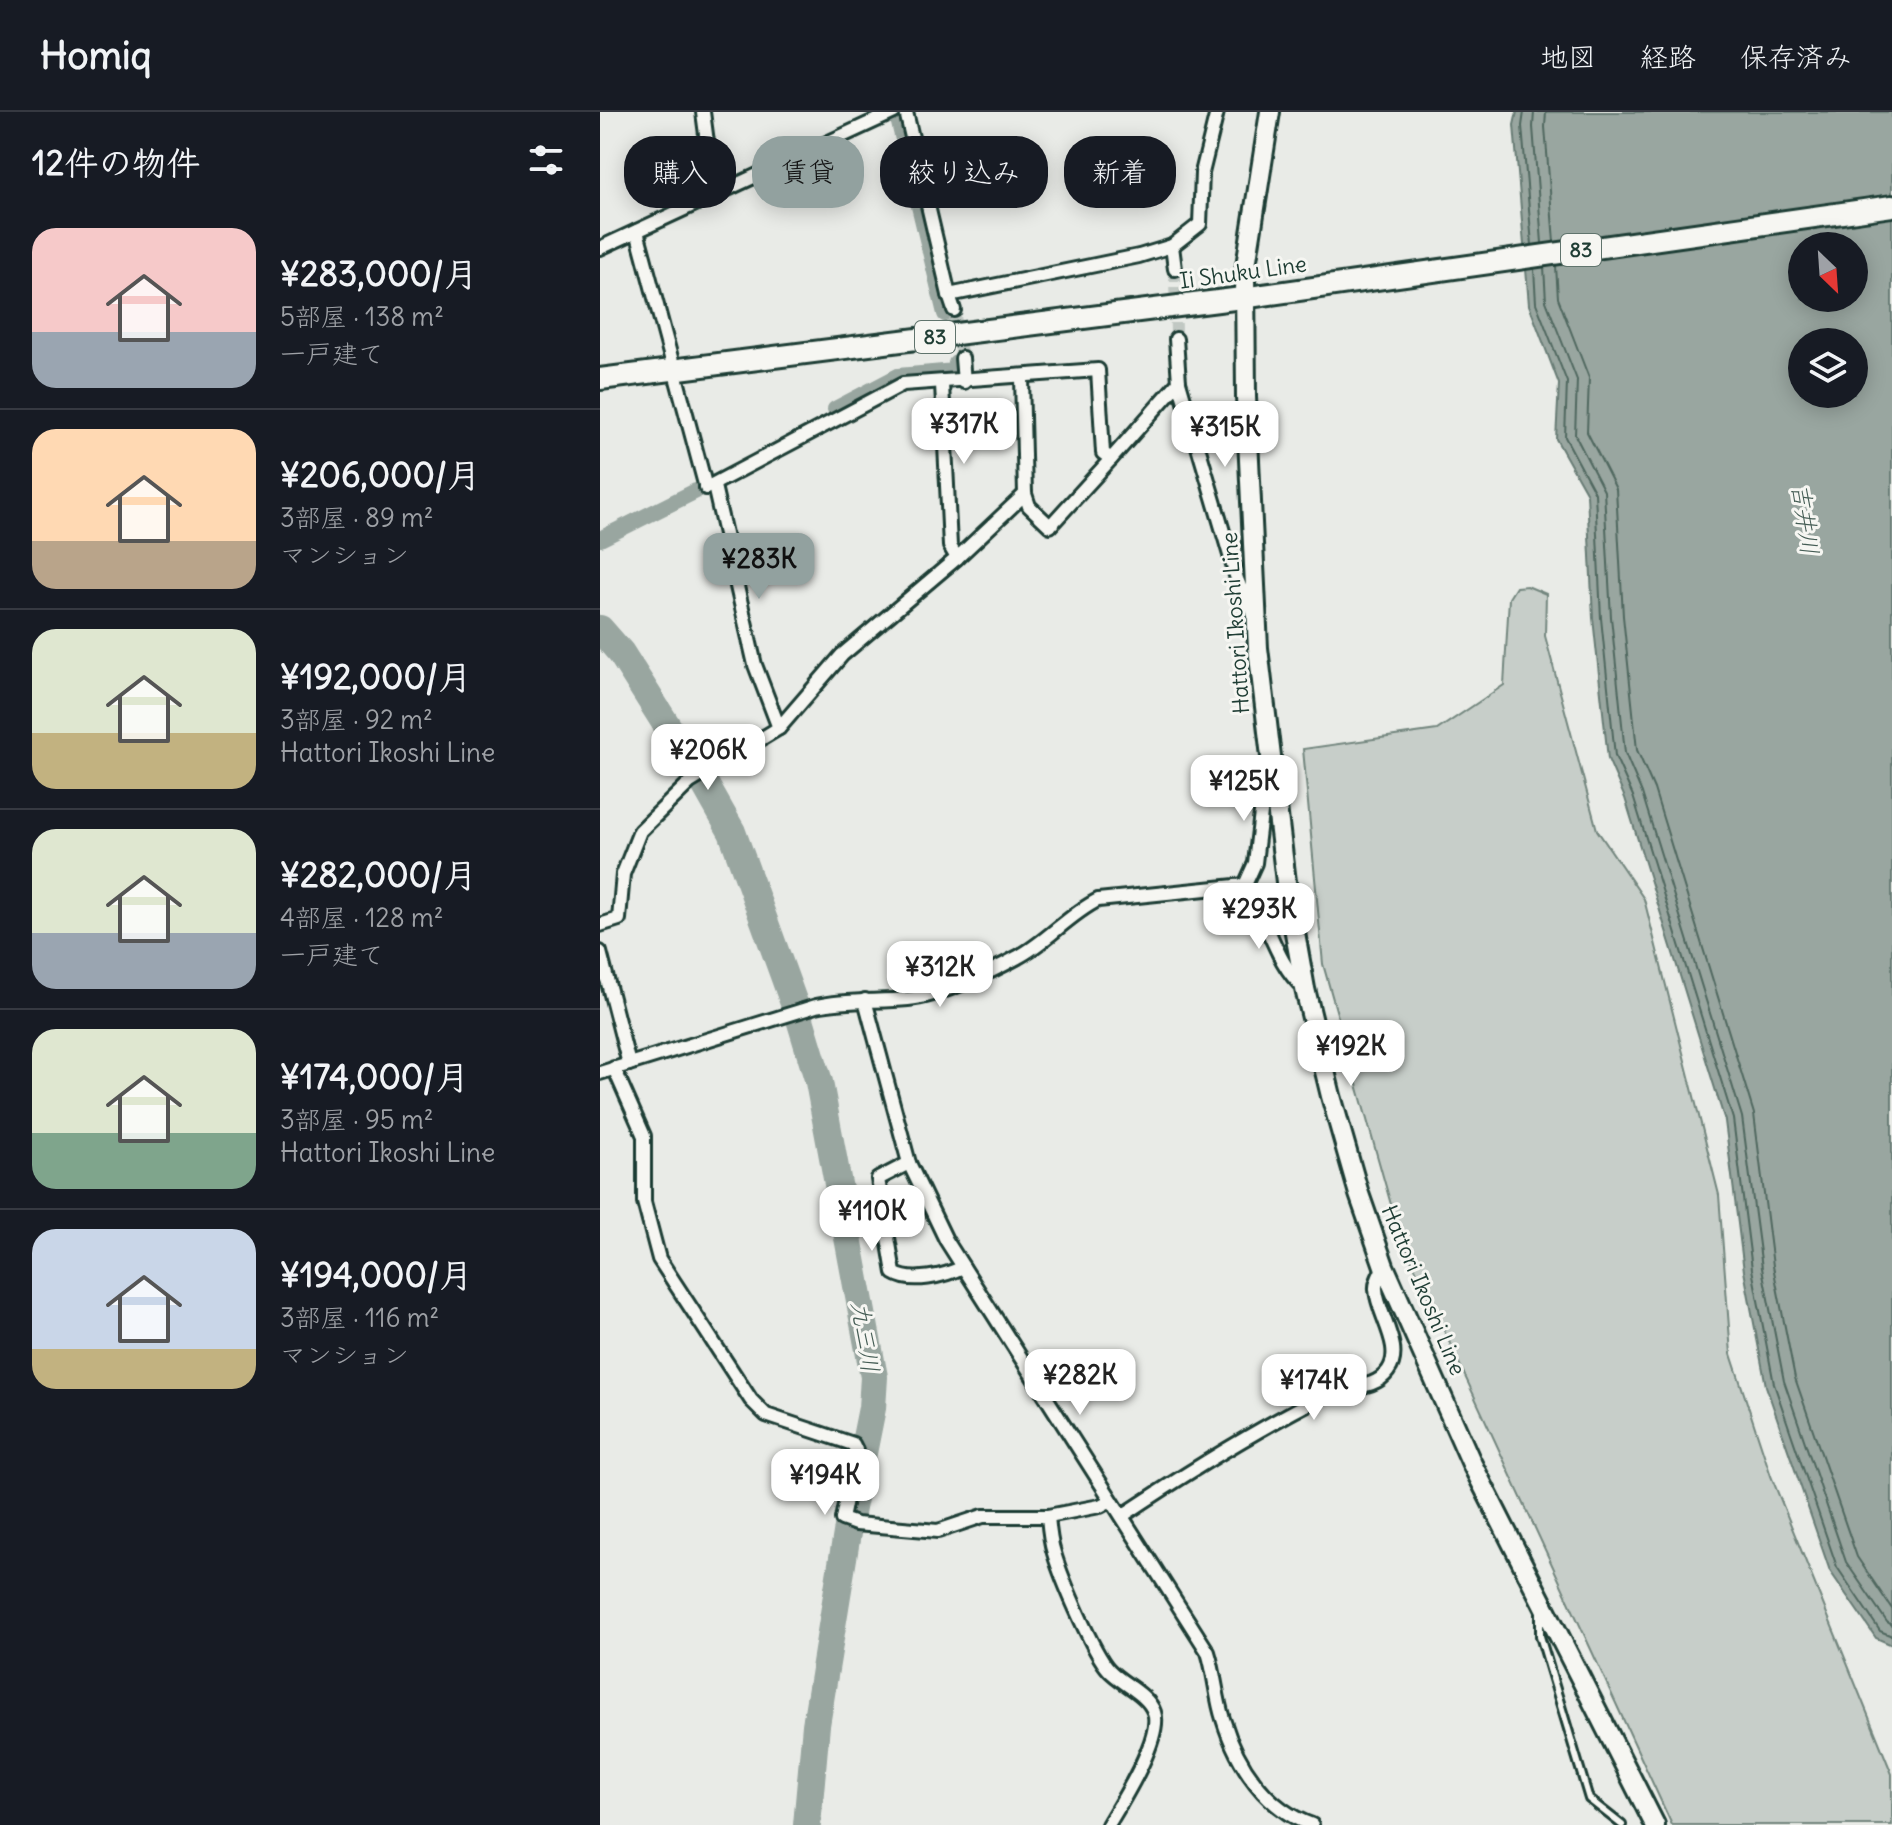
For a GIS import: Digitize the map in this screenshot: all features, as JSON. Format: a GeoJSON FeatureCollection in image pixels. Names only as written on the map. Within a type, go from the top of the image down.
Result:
{"type":"FeatureCollection","features":[{"type":"Feature","properties":{"kind":"main road","name":"Hattori Ikoshi Line"},"geometry":{"type":"LineString","coordinates":[[1270,112],[1242,298],[1257,611],[1286,882],[1305,989],[1335,1110],[1384,1266],[1472,1464],[1655,1825]]}},
{"type":"Feature","properties":{"kind":"main road","name":"Ii Shuku Line"},"geometry":{"type":"LineString","coordinates":[[600,379],[1242,298],[1892,206]]}},
{"type":"Feature","properties":{"kind":"street"},"geometry":{"type":"LineString","coordinates":[[703,112],[706,136]]}},
{"type":"Feature","properties":{"kind":"street"},"geometry":{"type":"LineString","coordinates":[[736,185],[894,112]]}},
{"type":"Feature","properties":{"kind":"street"},"geometry":{"type":"LineString","coordinates":[[906,112],[954,310]]}},
{"type":"Feature","properties":{"kind":"street"},"geometry":{"type":"LineString","coordinates":[[949,295],[1139,256],[1172,246],[1200,224],[1202,173],[1217,112]]}},
{"type":"Feature","properties":{"kind":"street"},"geometry":{"type":"LineString","coordinates":[[600,248],[686,208]]}},
{"type":"Feature","properties":{"kind":"street"},"geometry":{"type":"LineString","coordinates":[[637,231],[706,488],[903,384],[942,384],[1098,370],[1103,453],[1111,459]]}},
{"type":"Feature","properties":{"kind":"street"},"geometry":{"type":"LineString","coordinates":[[1172,246],[1175,269]]}},
{"type":"Feature","properties":{"kind":"street"},"geometry":{"type":"LineString","coordinates":[[1176,339],[1179,382],[1237,579],[1247,604],[1257,611]]}},
{"type":"Feature","properties":{"kind":"street"},"geometry":{"type":"LineString","coordinates":[[962,358],[964,382]]}},
{"type":"Feature","properties":{"kind":"street"},"geometry":{"type":"LineString","coordinates":[[1022,378],[1025,494],[1029,506],[1050,526],[1179,382]]}},
{"type":"Feature","properties":{"kind":"street"},"geometry":{"type":"LineString","coordinates":[[942,384],[950,546],[957,558]]}},
{"type":"Feature","properties":{"kind":"street"},"geometry":{"type":"LineString","coordinates":[[714,486],[755,665],[779,728]]}},
{"type":"Feature","properties":{"kind":"street"},"geometry":{"type":"LineString","coordinates":[[600,925],[619,919],[623,874],[640,831],[690,782],[779,728],[842,655],[957,558],[1025,494]]}},
{"type":"Feature","properties":{"kind":"street"},"geometry":{"type":"LineString","coordinates":[[1245,885],[1255,863],[1263,796],[1274,786]]}},
{"type":"Feature","properties":{"kind":"street"},"geometry":{"type":"LineString","coordinates":[[1245,885],[1261,908],[1287,973],[1305,989]]}},
{"type":"Feature","properties":{"kind":"street"},"geometry":{"type":"LineString","coordinates":[[600,1073],[816,1006],[843,1000],[911,999],[984,973],[1020,956],[1078,910],[1098,900],[1245,885]]}},
{"type":"Feature","properties":{"kind":"street"},"geometry":{"type":"LineString","coordinates":[[600,952],[629,1064]]}},
{"type":"Feature","properties":{"kind":"street"},"geometry":{"type":"LineString","coordinates":[[865,1000],[909,1163],[946,1240],[1208,1652],[1222,1716],[1243,1768],[1272,1802],[1291,1818],[1312,1825]]}},
{"type":"Feature","properties":{"kind":"street"},"geometry":{"type":"LineString","coordinates":[[614,1068],[644,1136],[644,1202],[659,1259],[751,1400],[766,1415],[853,1444],[856,1450],[842,1519],[856,1524],[938,1531],[983,1516],[1048,1516],[1100,1506],[1111,1500]]}},
{"type":"Feature","properties":{"kind":"street"},"geometry":{"type":"LineString","coordinates":[[909,1163],[878,1179],[894,1273],[903,1278],[950,1273],[963,1267]]}},
{"type":"Feature","properties":{"kind":"street"},"geometry":{"type":"LineString","coordinates":[[1122,1516],[1207,1459],[1303,1407],[1331,1392],[1377,1381],[1388,1372],[1394,1359],[1375,1287],[1384,1266]]}},
{"type":"Feature","properties":{"kind":"street"},"geometry":{"type":"LineString","coordinates":[[1048,1516],[1057,1562],[1099,1654],[1108,1669],[1148,1703],[1155,1714],[1154,1732],[1145,1755],[1108,1825]]}},
{"type":"Feature","properties":{"kind":"lane"},"geometry":{"type":"LineString","coordinates":[[1540,1598],[1540,1636],[1589,1799],[1622,1825]]}},
{"type":"Feature","properties":{"kind":"shaded area"},"geometry":{"type":"Polygon","coordinates":[[[1527,586],[1546,594],[1545,636],[1597,830],[1644,899],[1719,1195],[1731,1354],[1771,1476],[1892,1774],[1892,1825],[1672,1825],[1399,1233],[1323,964],[1303,749],[1437,730],[1504,685],[1509,598],[1516,587],[1527,586]]]}},
{"type":"Feature","properties":{"kind":"water","name":"吉井川"},"geometry":{"type":"Polygon","coordinates":[[[1517,112],[1892,112],[1892,1645],[1876,1638],[1830,1571],[1766,1386],[1744,1271],[1725,1121],[1625,798],[1608,759],[1593,618],[1587,494],[1556,439],[1559,384],[1529,305],[1514,125],[1517,112]]]}},
{"type":"Feature","properties":{"kind":"waterway"},"geometry":{"type":"LineString","coordinates":[[898,119],[945,314]]}},
{"type":"Feature","properties":{"kind":"waterway"},"geometry":{"type":"LineString","coordinates":[[835,409],[898,376],[955,371],[956,363]]}},
{"type":"Feature","properties":{"kind":"waterway"},"geometry":{"type":"LineString","coordinates":[[600,539],[696,491]]}},
{"type":"Feature","properties":{"kind":"waterway","name":"九三川"},"geometry":{"type":"LineString","coordinates":[[600,629],[621,653],[695,770]]}},
{"type":"Feature","properties":{"kind":"waterway","name":"九三川"},"geometry":{"type":"LineString","coordinates":[[702,779],[732,832],[795,1006]]}},
{"type":"Feature","properties":{"kind":"waterway","name":"九三川"},"geometry":{"type":"LineString","coordinates":[[799,1016],[819,1082],[874,1377],[872,1408],[850,1518]]}},
{"type":"Feature","properties":{"kind":"waterway","name":"九三川"},"geometry":{"type":"LineString","coordinates":[[807,1825],[816,1725],[848,1527]]}},
{"type":"Feature","properties":{"kind":"tunnel"},"geometry":{"type":"LineString","coordinates":[[1175,269],[1176,339]]}},
{"type":"Feature","properties":{"kind":"tunnel"},"geometry":{"type":"LineString","coordinates":[[954,310],[962,358]]}}]}
